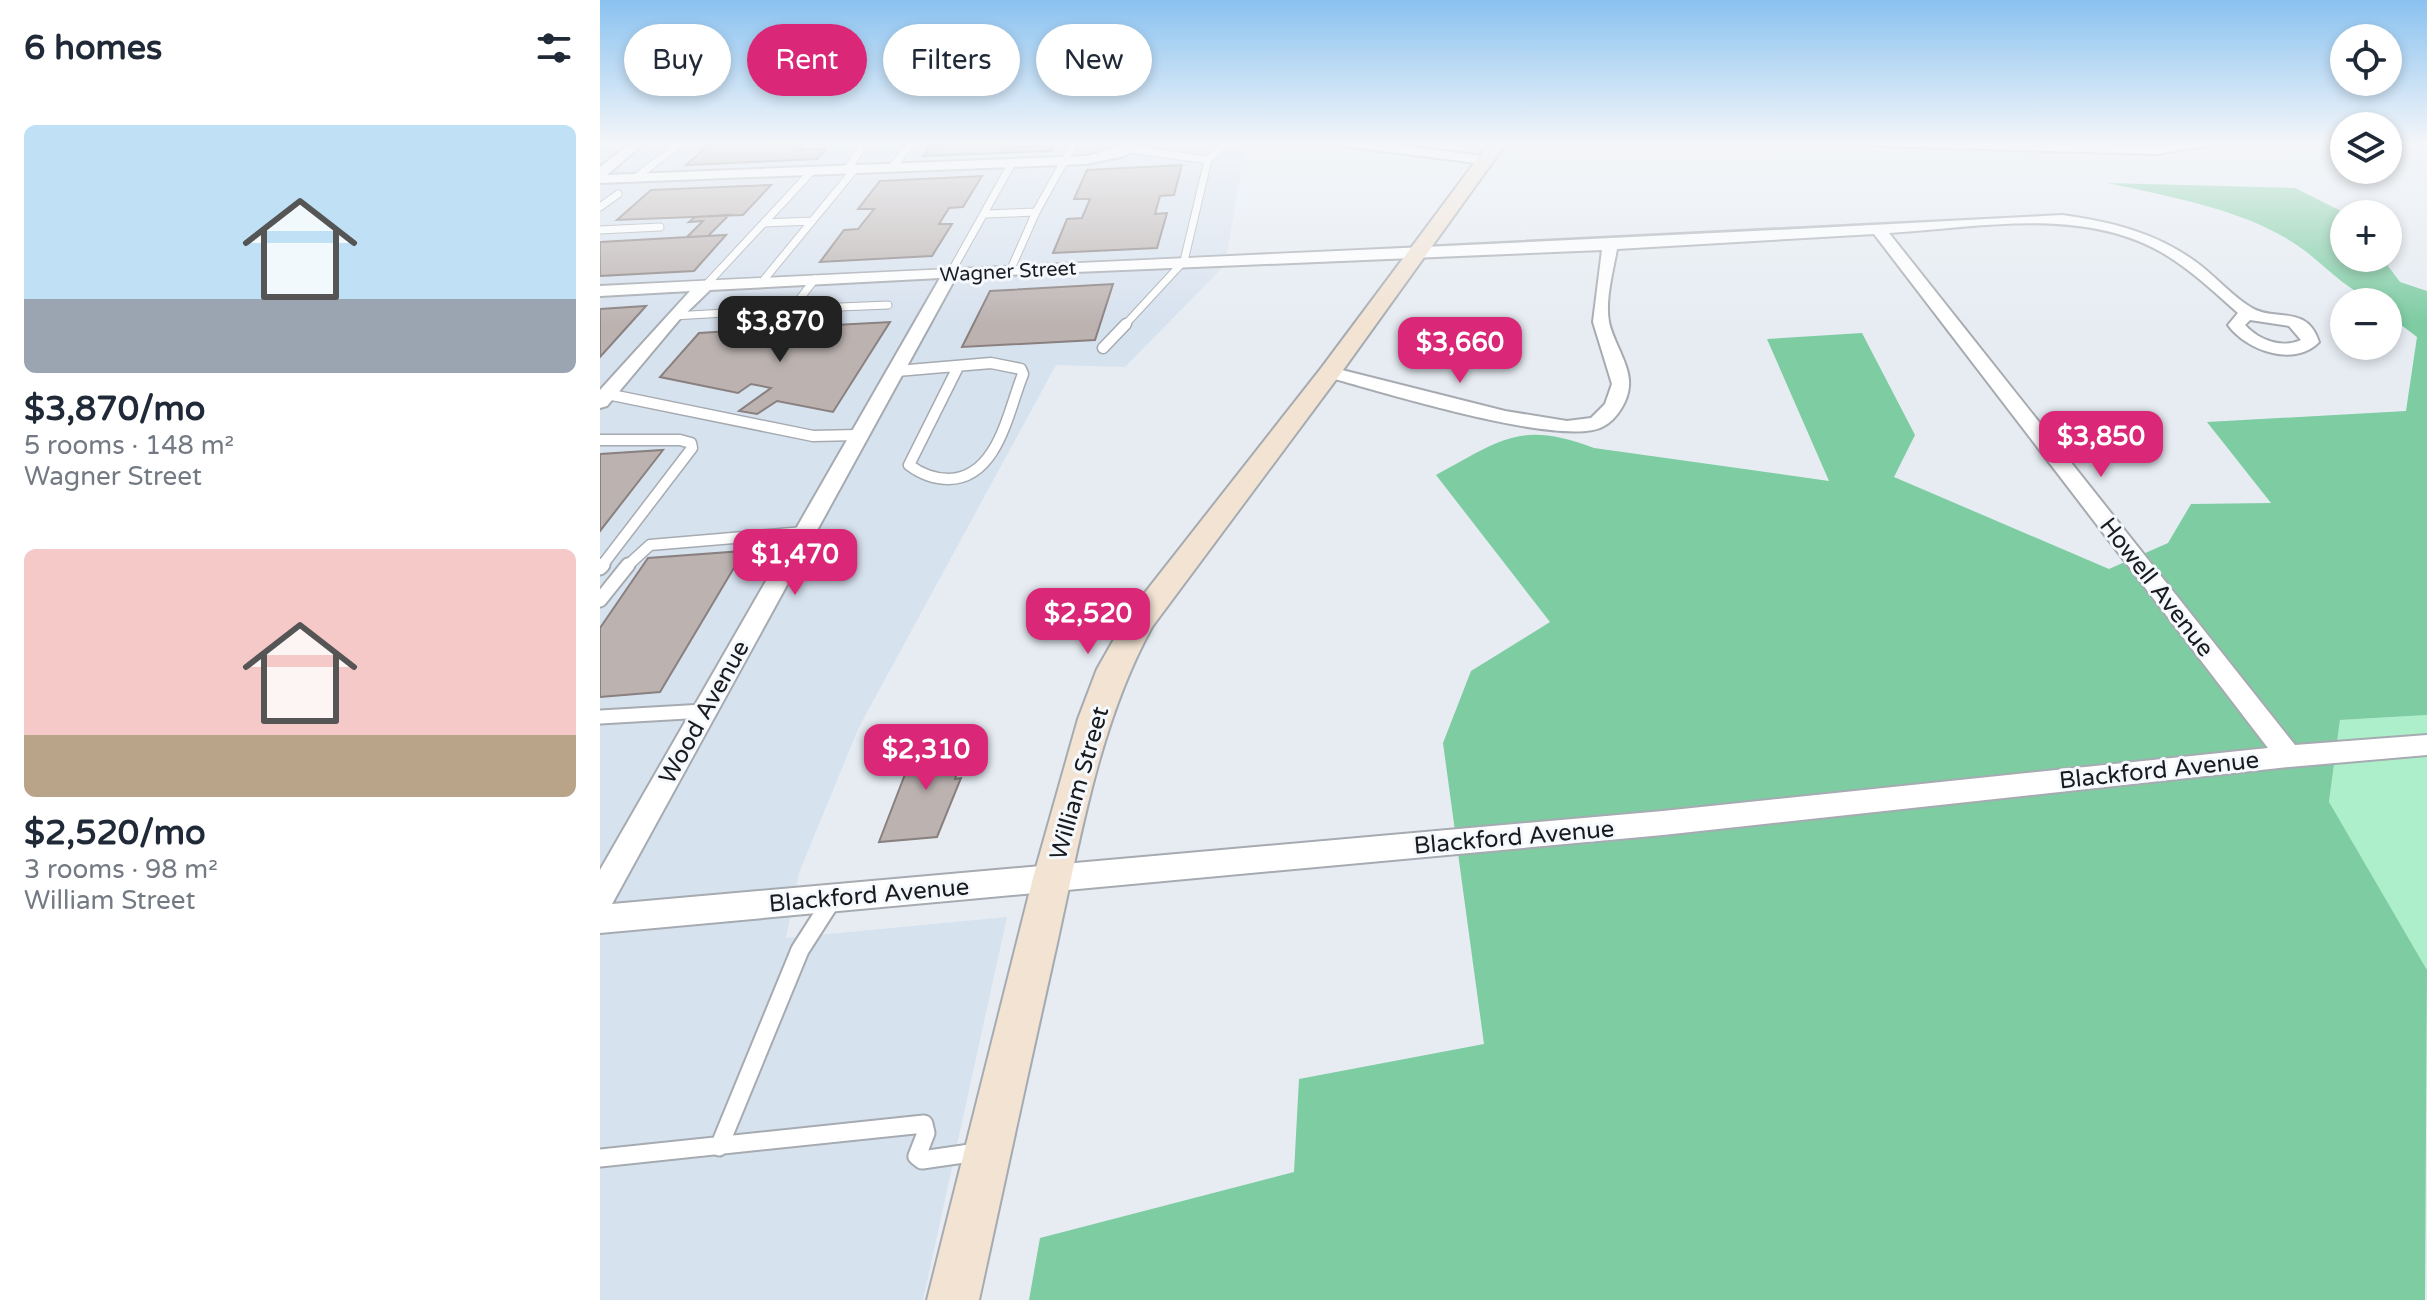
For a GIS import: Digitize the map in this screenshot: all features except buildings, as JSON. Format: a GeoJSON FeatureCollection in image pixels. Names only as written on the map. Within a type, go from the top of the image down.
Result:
{"type":"FeatureCollection","features":[{"type":"Feature","properties":{"kind":"main road","name":"William Street"},"geometry":{"type":"LineString","coordinates":[[953,1300],[1052,878],[1095,719],[1113,669],[1140,621],[1330,372],[1452,203]]}},
{"type":"Feature","properties":{"kind":"street","name":"Wagner Street"},"geometry":{"type":"LineString","coordinates":[[600,291],[1184,261],[1610,245],[2033,220],[2093,223],[2156,241],[2177,252],[2250,315]]}},
{"type":"Feature","properties":{"kind":"street","name":"Howell Avenue"},"geometry":{"type":"LineString","coordinates":[[1878,229],[2289,756]]}},
{"type":"Feature","properties":{"kind":"street"},"geometry":{"type":"LineString","coordinates":[[1330,372],[1550,426],[1587,427],[1597,423],[1614,406],[1621,384],[1601,322],[1600,306],[1610,245]]}},
{"type":"Feature","properties":{"kind":"street","name":"Wood Avenue"},"geometry":{"type":"LineString","coordinates":[[600,898],[950,274]]}},
{"type":"Feature","properties":{"kind":"street"},"geometry":{"type":"LineString","coordinates":[[605,392],[673,316],[706,285]]}},
{"type":"Feature","properties":{"kind":"street","name":"Blackford Avenue"},"geometry":{"type":"LineString","coordinates":[[600,919],[1678,822],[2289,756],[2427,745]]}},
{"type":"Feature","properties":{"kind":"lane"},"geometry":{"type":"LineString","coordinates":[[706,285],[783,203]]}},
{"type":"Feature","properties":{"kind":"lane"},"geometry":{"type":"LineString","coordinates":[[762,282],[826,203]]}},
{"type":"Feature","properties":{"kind":"lane"},"geometry":{"type":"LineString","coordinates":[[950,274],[992,203]]}},
{"type":"Feature","properties":{"kind":"lane"},"geometry":{"type":"LineString","coordinates":[[1010,271],[1041,203]]}},
{"type":"Feature","properties":{"kind":"lane"},"geometry":{"type":"LineString","coordinates":[[1103,348],[1184,261],[1198,203]]}},
{"type":"Feature","properties":{"kind":"lane"},"geometry":{"type":"LineString","coordinates":[[986,214],[1036,212]]}},
{"type":"Feature","properties":{"kind":"lane"},"geometry":{"type":"LineString","coordinates":[[764,223],[812,221]]}},
{"type":"Feature","properties":{"kind":"lane"},"geometry":{"type":"LineString","coordinates":[[600,230],[660,227]]}},
{"type":"Feature","properties":{"kind":"lane"},"geometry":{"type":"LineString","coordinates":[[792,309],[815,279]]}},
{"type":"Feature","properties":{"kind":"lane"},"geometry":{"type":"LineString","coordinates":[[673,316],[888,305]]}},
{"type":"Feature","properties":{"kind":"lane"},"geometry":{"type":"LineString","coordinates":[[897,371],[957,370],[990,364],[1017,365],[1023,374],[984,470],[969,477],[949,478],[915,471],[909,465],[957,370]]}},
{"type":"Feature","properties":{"kind":"lane"},"geometry":{"type":"LineString","coordinates":[[605,392],[813,436],[858,435]]}},
{"type":"Feature","properties":{"kind":"lane"},"geometry":{"type":"LineString","coordinates":[[600,440],[680,440],[691,443],[692,448],[600,568]]}},
{"type":"Feature","properties":{"kind":"lane"},"geometry":{"type":"LineString","coordinates":[[600,600],[634,557],[650,545],[804,532]]}},
{"type":"Feature","properties":{"kind":"lane"},"geometry":{"type":"LineString","coordinates":[[600,717],[704,711]]}},
{"type":"Feature","properties":{"kind":"lane"},"geometry":{"type":"LineString","coordinates":[[719,1147],[800,950],[833,899]]}},
{"type":"Feature","properties":{"kind":"lane"},"geometry":{"type":"LineString","coordinates":[[600,1158],[924,1124],[926,1133],[917,1156],[922,1160],[988,1150]]}},
{"type":"Feature","properties":{"kind":"shaded area"},"geometry":{"type":"Polygon","coordinates":[[[600,203],[1236,203],[1225,265],[1125,367],[1056,365],[859,727],[799,873],[786,938],[1007,917],[923,1300],[600,1300],[600,203]]]}},
{"type":"Feature","properties":{"kind":"green space"},"geometry":{"type":"Polygon","coordinates":[[[2194,203],[2324,203],[2330,205],[2330,272],[2392,272],[2400,282],[2427,291],[2427,715],[2340,720],[2329,802],[2427,970],[2425,1300],[1029,1300],[1040,1238],[1294,1172],[1299,1079],[1484,1044],[1443,743],[1471,671],[1550,622],[1436,475],[1495,444],[1529,435],[1547,435],[1594,448],[1829,481],[1767,339],[1862,333],[1915,435],[1894,477],[2109,569],[2168,543],[2191,504],[2271,503],[2207,422],[2406,411],[2417,337],[2402,326],[2402,288],[2350,288],[2342,282],[2301,248],[2233,214],[2194,203]]]}},
{"type":"Feature","properties":{"kind":"green space"},"geometry":{"type":"Polygon","coordinates":[[[2427,715],[2427,970],[2329,803],[2340,720],[2427,715]]]}}]}
